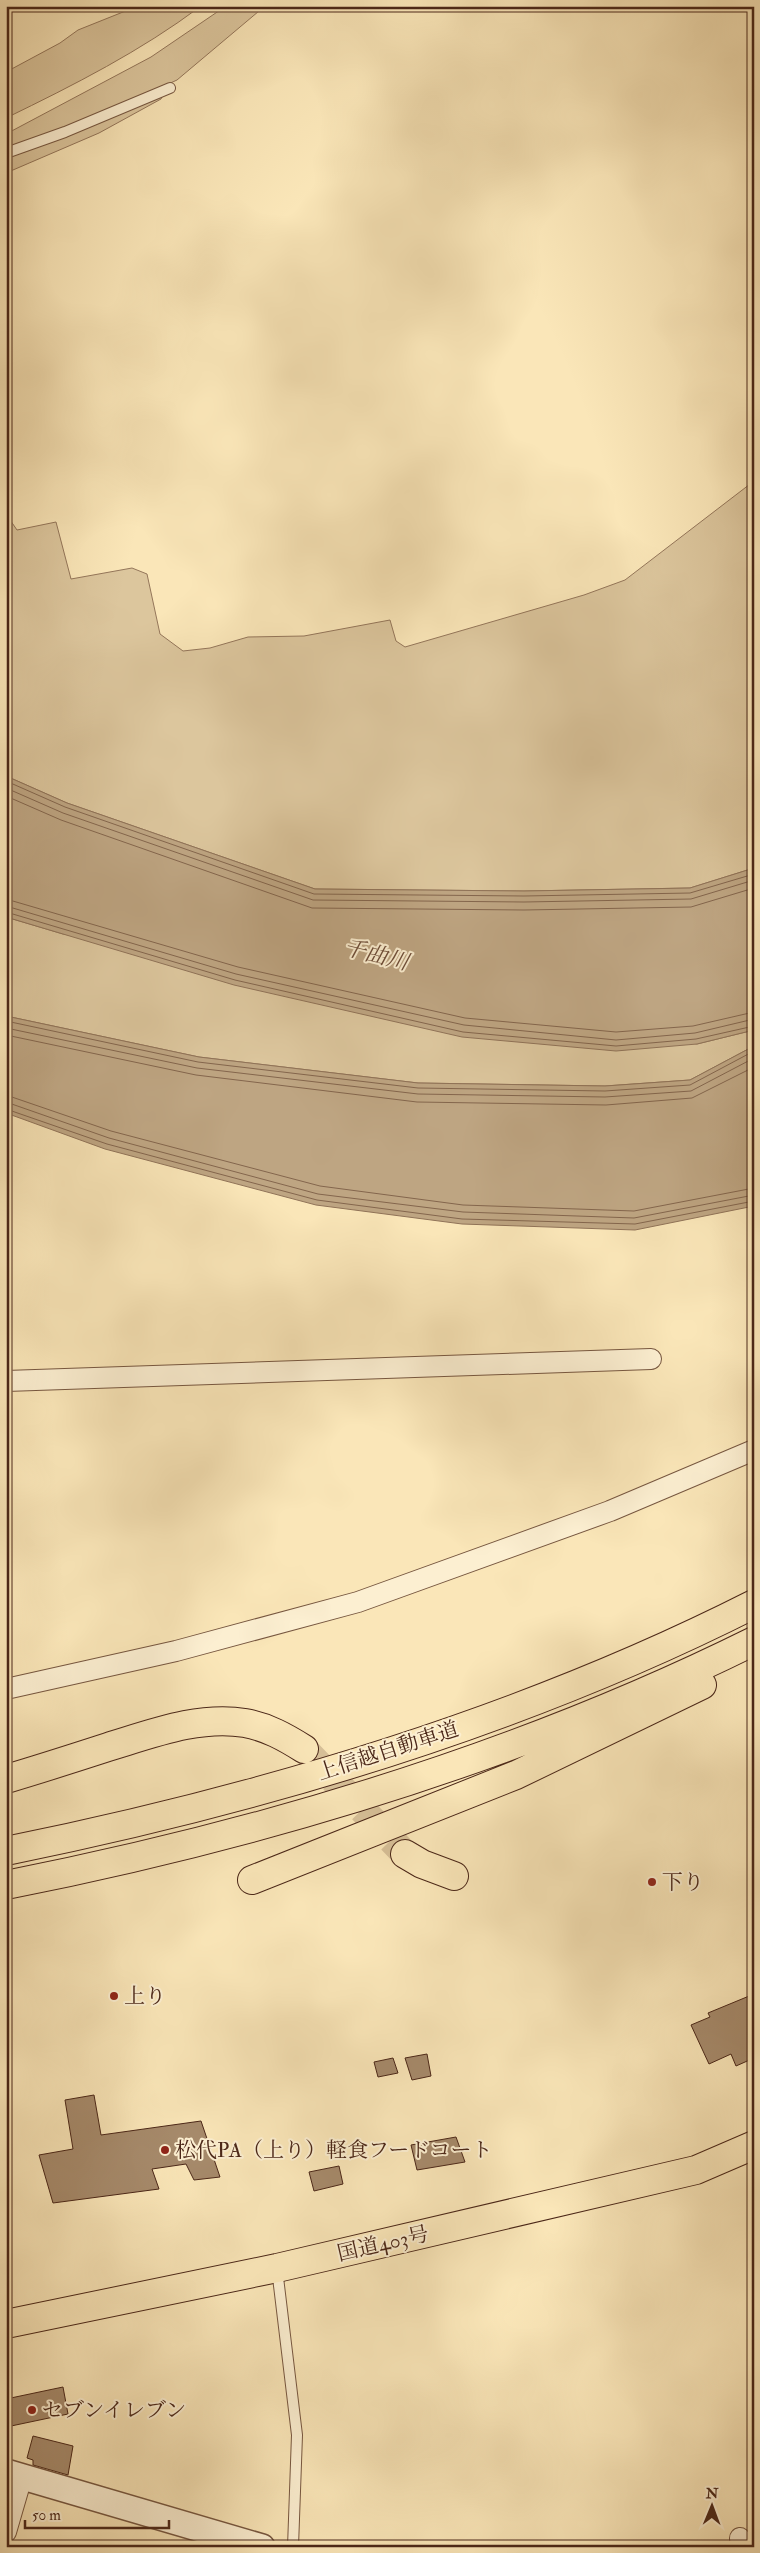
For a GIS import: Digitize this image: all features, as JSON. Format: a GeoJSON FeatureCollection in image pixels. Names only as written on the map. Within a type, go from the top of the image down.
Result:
{"type":"FeatureCollection","features":[{"type":"Feature","properties":{"kind":"highway","name":"上信越自動車道"},"geometry":{"type":"LineString","coordinates":[[6,1851],[184,1812],[374,1757],[559,1691],[754,1604]]}},
{"type":"Feature","properties":{"kind":"highway","name":"上信越自動車道"},"geometry":{"type":"LineString","coordinates":[[6,1885],[198,1844],[388,1788],[569,1723],[754,1641]]}},
{"type":"Feature","properties":{"kind":"highway"},"geometry":{"type":"LineString","coordinates":[[252,1880],[516,1776],[616,1728],[754,1656]]}},
{"type":"Feature","properties":{"kind":"highway"},"geometry":{"type":"LineString","coordinates":[[6,1780],[134,1739],[192,1724],[243,1723],[278,1733],[304,1749]]}},
{"type":"Feature","properties":{"kind":"highway"},"geometry":{"type":"LineString","coordinates":[[405,1854],[422,1864],[454,1876]]}},
{"type":"Feature","properties":{"kind":"highway","name":"国道403号"},"geometry":{"type":"LineString","coordinates":[[6,2324],[277,2268],[696,2170],[754,2145]]}},
{"type":"Feature","properties":{"kind":"street"},"geometry":{"type":"LineString","coordinates":[[6,1381],[651,1359]]}},
{"type":"Feature","properties":{"kind":"street"},"geometry":{"type":"LineString","coordinates":[[6,1689],[176,1651],[358,1602],[610,1511],[754,1450]]}},
{"type":"Feature","properties":{"kind":"street"},"geometry":{"type":"LineString","coordinates":[[6,2532],[14,2475],[262,2547]]}},
{"type":"Feature","properties":{"kind":"lane"},"geometry":{"type":"LineString","coordinates":[[6,153],[64,132],[170,88]]}},
{"type":"Feature","properties":{"kind":"lane"},"geometry":{"type":"LineString","coordinates":[[277,2268],[297,2435],[293,2547]]}},
{"type":"Feature","properties":{"kind":"shaded area"},"geometry":{"type":"Polygon","coordinates":[[[138,6],[201,6],[131,53],[6,118],[6,72],[60,43],[78,30],[138,6]]]}},
{"type":"Feature","properties":{"kind":"shaded area"},"geometry":{"type":"Polygon","coordinates":[[[226,6],[265,6],[177,80],[125,104],[6,150],[6,134],[151,57],[226,6]]]}},
{"type":"Feature","properties":{"kind":"shaded area"},"geometry":{"type":"Polygon","coordinates":[[[164,93],[161,99],[99,133],[6,173],[6,157],[164,93]]]}},
{"type":"Feature","properties":{"kind":"shaded area"},"geometry":{"type":"Polygon","coordinates":[[[754,481],[754,868],[690,888],[524,891],[315,889],[67,803],[6,776],[6,514],[17,530],[56,522],[71,579],[132,568],[147,574],[160,634],[183,651],[210,648],[248,637],[304,636],[390,620],[396,641],[405,647],[584,595],[625,580],[754,481]]]}},
{"type":"Feature","properties":{"kind":"shaded area"},"geometry":{"type":"Polygon","coordinates":[[[6,917],[63,934],[697,1044],[754,1030],[754,1046],[690,1080],[605,1086],[418,1083],[199,1057],[6,1016],[6,917]]]}},
{"type":"Feature","properties":{"kind":"water","name":"千曲川"},"geometry":{"type":"Polygon","coordinates":[[[6,776],[67,803],[315,889],[524,891],[690,888],[754,868],[754,1030],[697,1044],[616,1051],[462,1037],[234,985],[6,917],[6,776]]]}},
{"type":"Feature","properties":{"kind":"water"},"geometry":{"type":"Polygon","coordinates":[[[6,1016],[199,1057],[418,1083],[605,1086],[690,1080],[754,1046],[754,1206],[635,1230],[462,1224],[316,1205],[105,1149],[6,1113],[6,1016]]]}},
{"type":"Feature","properties":{"kind":"building"},"geometry":{"type":"Polygon","coordinates":[[[754,1994],[754,2058],[736,2066],[731,2054],[709,2064],[691,2025],[710,2017],[708,2013],[754,1994]]]}},
{"type":"Feature","properties":{"kind":"building"},"geometry":{"type":"Polygon","coordinates":[[[427,2054],[431,2076],[412,2080],[405,2058],[427,2054]]]}},
{"type":"Feature","properties":{"kind":"building"},"geometry":{"type":"Polygon","coordinates":[[[393,2058],[398,2073],[378,2077],[374,2062],[393,2058]]]}},
{"type":"Feature","properties":{"kind":"building"},"geometry":{"type":"Polygon","coordinates":[[[94,2095],[101,2135],[201,2121],[220,2177],[194,2180],[186,2164],[152,2169],[159,2189],[53,2203],[39,2155],[73,2149],[65,2100],[94,2095]]]}},
{"type":"Feature","properties":{"kind":"building"},"geometry":{"type":"Polygon","coordinates":[[[456,2137],[465,2162],[417,2170],[411,2145],[456,2137]]]}},
{"type":"Feature","properties":{"kind":"building"},"geometry":{"type":"Polygon","coordinates":[[[339,2166],[343,2184],[314,2191],[309,2172],[339,2166]]]}},
{"type":"Feature","properties":{"kind":"building"},"geometry":{"type":"Polygon","coordinates":[[[63,2387],[68,2414],[11,2426],[6,2399],[63,2387]]]}},
{"type":"Feature","properties":{"kind":"building"},"geometry":{"type":"Polygon","coordinates":[[[33,2436],[73,2446],[68,2475],[33,2465],[33,2460],[27,2458],[33,2436]]]}},
{"type":"Feature","properties":{"kind":"tunnel"},"geometry":{"type":"LineString","coordinates":[[304,1749],[405,1854]]}},
{"type":"Feature","properties":{"kind":"place","name":"下り"},"geometry":{"type":"Point","coordinates":[652,1882]}},
{"type":"Feature","properties":{"kind":"place","name":"上り"},"geometry":{"type":"Point","coordinates":[114,1996]}},
{"type":"Feature","properties":{"kind":"place","name":"松代PA（上り）軽食フードコート"},"geometry":{"type":"Point","coordinates":[165,2150]}},
{"type":"Feature","properties":{"kind":"place","name":"セブンイレブン"},"geometry":{"type":"Point","coordinates":[32,2410]}}]}
